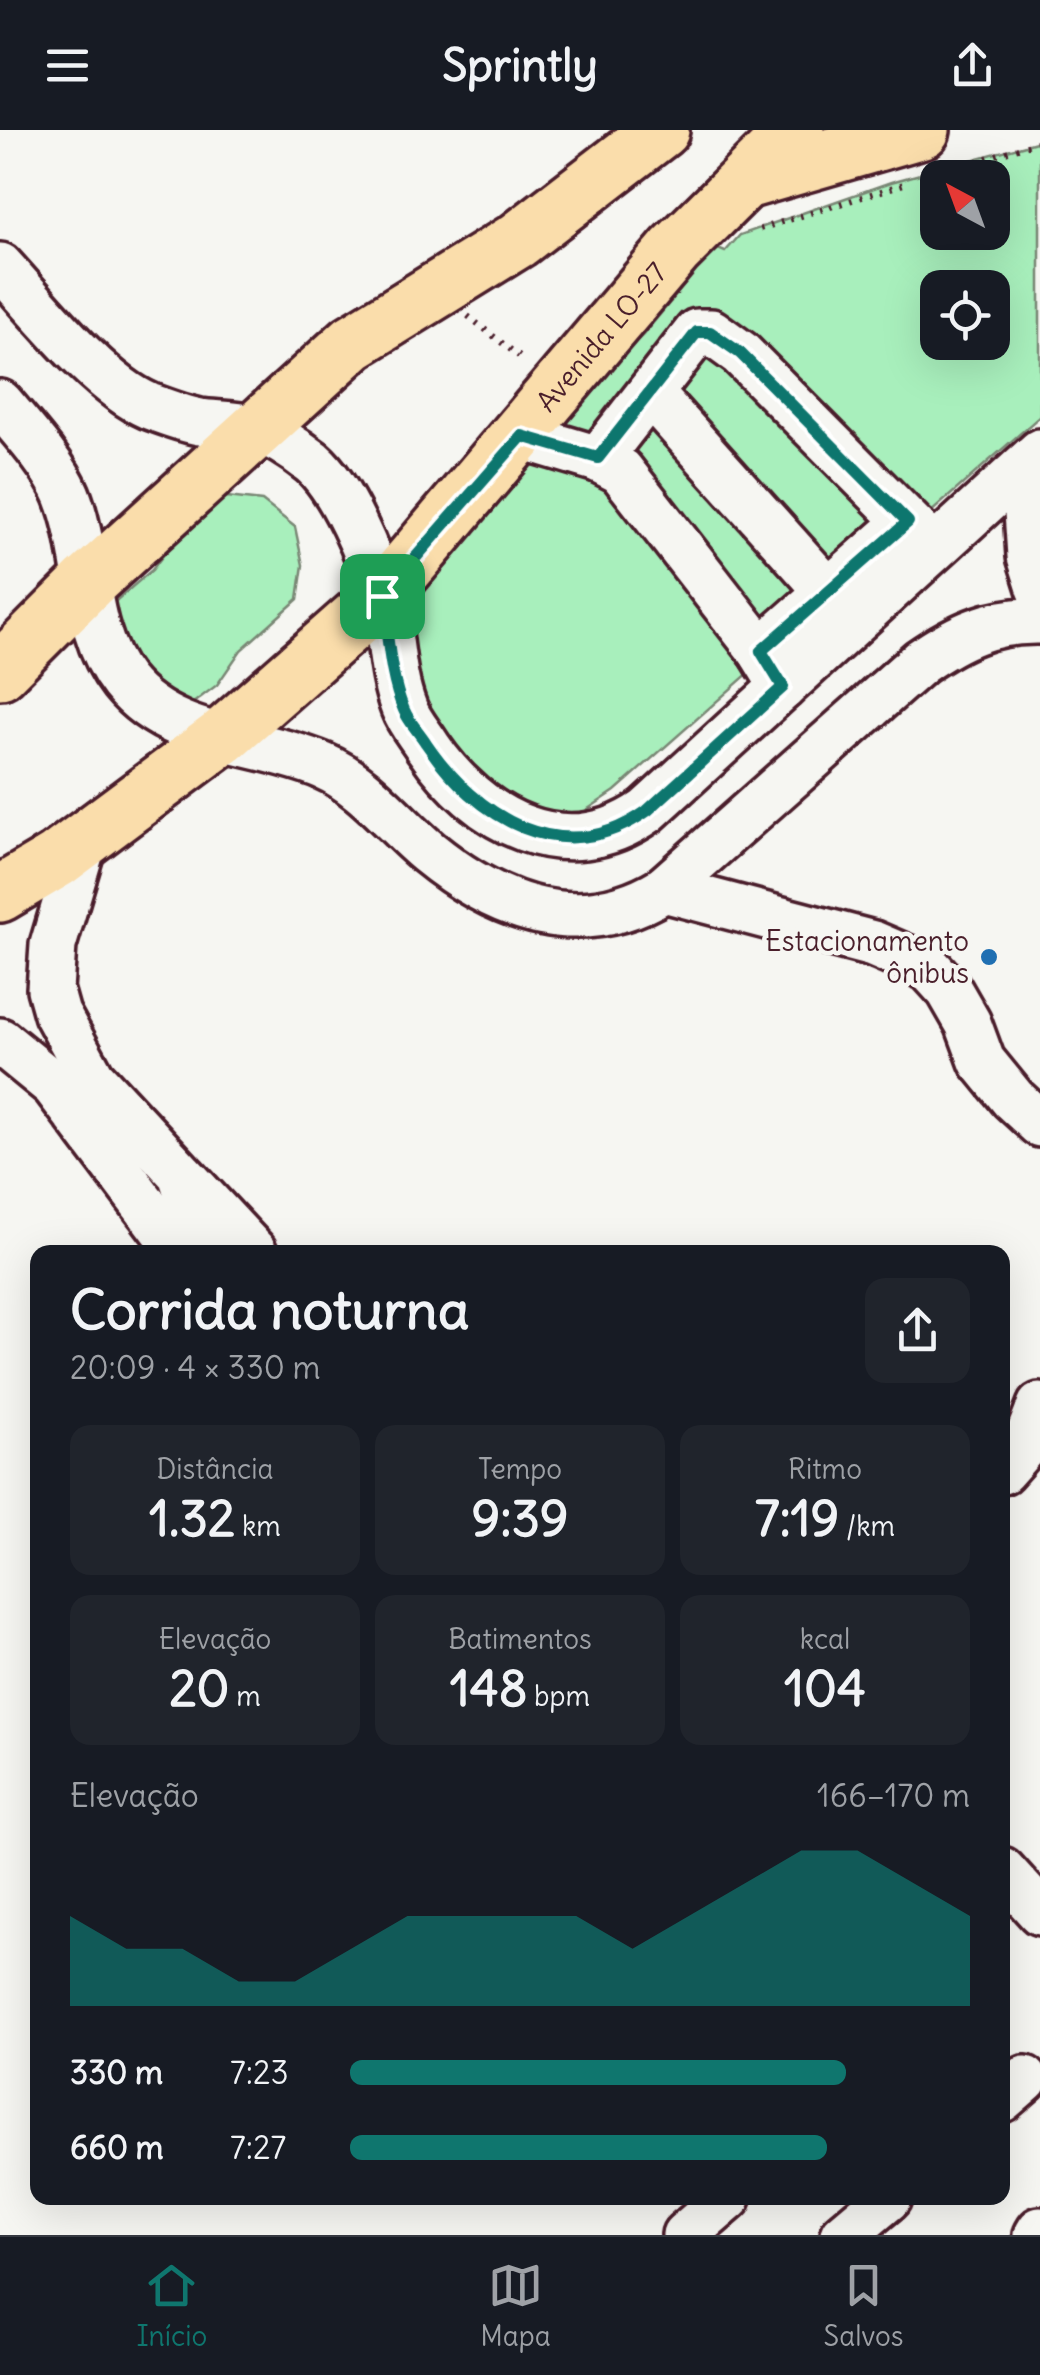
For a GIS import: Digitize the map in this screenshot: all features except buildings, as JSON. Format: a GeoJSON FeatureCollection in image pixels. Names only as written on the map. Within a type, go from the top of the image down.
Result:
{"type":"FeatureCollection","features":[{"type":"Feature","properties":{"kind":"main road"},"geometry":{"type":"LineString","coordinates":[[0,670],[88,583],[353,342],[518,240],[662,130]]}},
{"type":"Feature","properties":{"kind":"main road","name":"Avenida LO-27"},"geometry":{"type":"LineString","coordinates":[[0,894],[84,841],[222,737],[382,596],[522,436],[676,250],[796,130]]}},
{"type":"Feature","properties":{"kind":"main road"},"geometry":{"type":"LineString","coordinates":[[742,182],[922,130]]}},
{"type":"Feature","properties":{"kind":"street"},"geometry":{"type":"LineString","coordinates":[[0,266],[88,362],[145,404],[194,421],[256,428],[313,463],[341,499],[382,596],[396,685],[405,712],[458,786],[493,814],[531,831],[563,838],[591,836],[629,824],[772,669],[921,535]]}},
{"type":"Feature","properties":{"kind":"street"},"geometry":{"type":"LineString","coordinates":[[598,458],[697,332],[710,332],[740,353],[921,535]]}},
{"type":"Feature","properties":{"kind":"street"},"geometry":{"type":"LineString","coordinates":[[650,393],[827,590]]}},
{"type":"Feature","properties":{"kind":"street"},"geometry":{"type":"LineString","coordinates":[[0,403],[66,494],[88,583],[94,626],[125,684],[152,710],[172,722],[322,766],[346,779],[430,853],[493,897],[538,912],[606,915],[636,906],[664,889],[920,662],[953,639],[1007,623],[1040,621]]}},
{"type":"Feature","properties":{"kind":"street"},"geometry":{"type":"LineString","coordinates":[[522,436],[598,458],[621,471],[772,669]]}},
{"type":"Feature","properties":{"kind":"street"},"geometry":{"type":"LineString","coordinates":[[772,669],[827,590],[921,535],[1032,459]]}},
{"type":"Feature","properties":{"kind":"street"},"geometry":{"type":"LineString","coordinates":[[1032,459],[1030,556],[1040,588]]}},
{"type":"Feature","properties":{"kind":"street"},"geometry":{"type":"LineString","coordinates":[[84,841],[51,958],[50,990],[56,1014],[92,1078],[247,1245]]}},
{"type":"Feature","properties":{"kind":"street"},"geometry":{"type":"LineString","coordinates":[[664,889],[873,944],[929,968],[950,990],[982,1060],[1040,1124]]}},
{"type":"Feature","properties":{"kind":"street"},"geometry":{"type":"LineString","coordinates":[[0,1041],[54,1085],[175,1245]]}},
{"type":"Feature","properties":{"kind":"street"},"geometry":{"type":"LineString","coordinates":[[181,1174],[193,1212],[197,1245]]}},
{"type":"Feature","properties":{"kind":"street"},"geometry":{"type":"LineString","coordinates":[[1010,1462],[1025,1445],[1040,1406]]}},
{"type":"Feature","properties":{"kind":"street"},"geometry":{"type":"LineString","coordinates":[[1010,1879],[1040,1912]]}},
{"type":"Feature","properties":{"kind":"street"},"geometry":{"type":"LineString","coordinates":[[844,2235],[880,2205]]}},
{"type":"Feature","properties":{"kind":"green space"},"geometry":{"type":"Polygon","coordinates":[[[1040,141],[1040,416],[615,791],[570,821],[459,799],[396,618],[423,580],[536,460],[576,400],[643,335],[687,282],[689,268],[709,245],[725,252],[740,235],[920,174],[920,250],[1010,250],[1010,160],[971,160],[1040,141]]]}},
{"type":"Feature","properties":{"kind":"green space"},"geometry":{"type":"Polygon","coordinates":[[[227,497],[262,501],[295,527],[303,565],[298,599],[241,650],[217,685],[180,713],[142,713],[104,611],[152,570],[197,510],[227,497]]]}},
{"type":"Feature","properties":{"kind":"place","name":"Estacionamento ônibus"},"geometry":{"type":"Point","coordinates":[989,957]}},
{"type":"Feature","properties":{"kind":"route"},"geometry":{"type":"LineString","coordinates":[[697,332],[724,338],[908,522],[761,651],[783,687],[647,811],[629,824],[591,836],[563,838],[531,831],[493,814],[458,786],[405,712],[396,685],[382,596],[522,436],[598,458],[697,332]]}}]}
